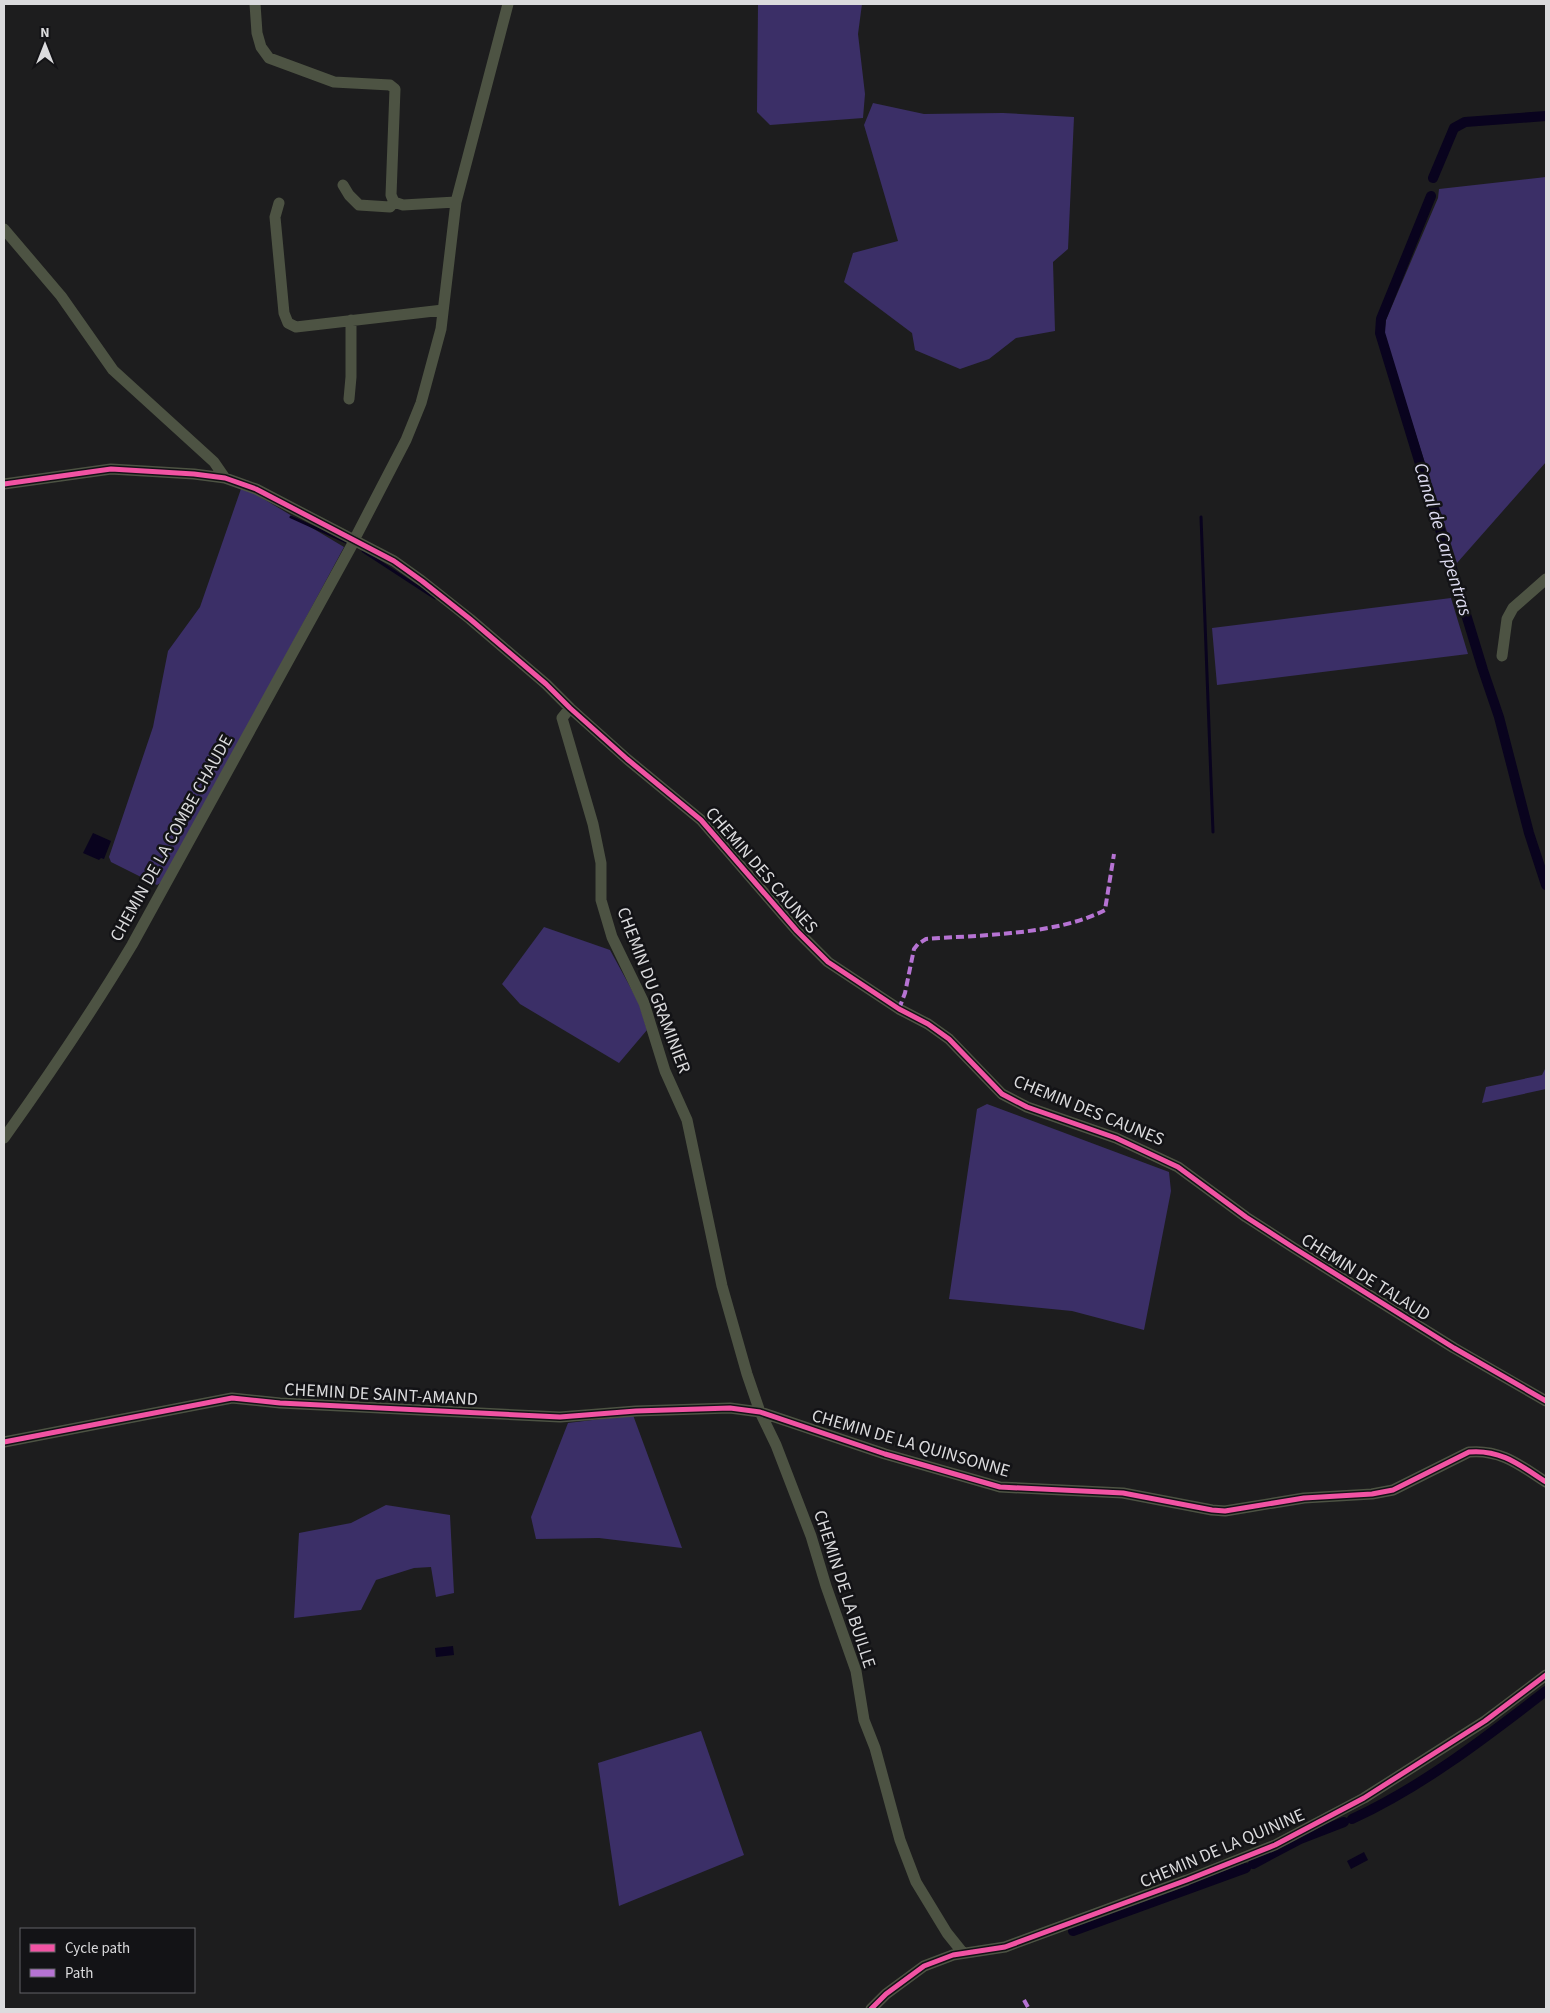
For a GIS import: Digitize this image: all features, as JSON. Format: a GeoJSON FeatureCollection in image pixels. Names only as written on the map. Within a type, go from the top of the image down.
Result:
{"type":"FeatureCollection","features":[{"type":"Feature","properties":{"kind":"street"},"geometry":{"type":"LineString","coordinates":[[255,4],[259,40],[269,58],[334,82],[390,85],[395,89],[391,195],[394,202],[403,205],[456,202]]}},
{"type":"Feature","properties":{"kind":"street","name":"CHEMIN DE LA COMBE CHAUDE"},"geometry":{"type":"LineString","coordinates":[[4,1138],[55,1067],[96,1005],[132,945],[353,543],[406,440],[421,403],[441,329],[456,202],[508,4]]}},
{"type":"Feature","properties":{"kind":"street"},"geometry":{"type":"LineString","coordinates":[[344,185],[349,195],[359,205],[390,208],[394,202]]}},
{"type":"Feature","properties":{"kind":"street"},"geometry":{"type":"LineString","coordinates":[[279,203],[275,216],[284,313],[288,323],[296,327],[443,310]]}},
{"type":"Feature","properties":{"kind":"street"},"geometry":{"type":"LineString","coordinates":[[4,229],[61,296],[113,370],[214,462],[225,478]]}},
{"type":"Feature","properties":{"kind":"street"},"geometry":{"type":"LineString","coordinates":[[349,399],[351,320]]}},
{"type":"Feature","properties":{"kind":"street","name":"CHEMIN DES CAUNES"},"geometry":{"type":"LineString","coordinates":[[4,484],[111,469],[194,474],[225,478],[256,489],[353,543],[394,562],[429,586],[546,684],[570,708],[628,759],[701,820],[797,931],[828,962],[899,1009],[928,1024],[950,1039],[993,1085],[1013,1101],[1116,1138],[1178,1167]]}},
{"type":"Feature","properties":{"kind":"street"},"geometry":{"type":"LineString","coordinates":[[1502,656],[1507,619],[1513,608],[1546,579]]}},
{"type":"Feature","properties":{"kind":"street","name":"CHEMIN DU GRAMINIER"},"geometry":{"type":"LineString","coordinates":[[570,708],[562,718],[593,824],[601,863],[601,900],[612,938],[644,1003],[665,1071],[687,1120],[722,1286]]}},
{"type":"Feature","properties":{"kind":"street","name":"CHEMIN DE TALAUD"},"geometry":{"type":"LineString","coordinates":[[1178,1167],[1246,1217],[1294,1248],[1454,1348],[1546,1400]]}},
{"type":"Feature","properties":{"kind":"street","name":"CHEMIN DE LA BUILLE"},"geometry":{"type":"LineString","coordinates":[[722,1286],[760,1412],[776,1445],[811,1536],[826,1586],[856,1670],[864,1720],[874,1748],[900,1840],[916,1882],[946,1933],[963,1953]]}},
{"type":"Feature","properties":{"kind":"street","name":"CHEMIN DE SAINT-AMAND"},"geometry":{"type":"LineString","coordinates":[[4,1442],[232,1398],[280,1403],[560,1417],[636,1411],[730,1408],[760,1412]]}},
{"type":"Feature","properties":{"kind":"street","name":"CHEMIN DE LA QUINSONNE"},"geometry":{"type":"LineString","coordinates":[[760,1412],[885,1454],[1000,1487],[1123,1493],[1212,1510],[1225,1511],[1304,1498],[1372,1494],[1393,1490],[1470,1452],[1495,1453],[1546,1482]]}},
{"type":"Feature","properties":{"kind":"street","name":"CHEMIN DE LA QUININE"},"geometry":{"type":"LineString","coordinates":[[871,2009],[886,1994],[924,1966],[963,1953],[1005,1947],[1187,1880],[1275,1845],[1364,1798],[1485,1721],[1546,1675]]}},
{"type":"Feature","properties":{"kind":"shaded area"},"geometry":{"type":"Polygon","coordinates":[[[758,4],[862,4],[858,34],[865,94],[863,118],[770,125],[757,112],[758,4]]]}},
{"type":"Feature","properties":{"kind":"shaded area"},"geometry":{"type":"Polygon","coordinates":[[[873,103],[924,114],[1003,113],[1074,117],[1068,249],[1053,262],[1055,331],[1016,338],[989,359],[960,369],[915,350],[912,333],[844,282],[853,253],[898,241],[864,125],[873,103]]]}},
{"type":"Feature","properties":{"kind":"shaded area"},"geometry":{"type":"Polygon","coordinates":[[[1546,177],[1546,462],[1457,563],[1384,335],[1386,320],[1438,198],[1439,189],[1546,177]]]}},
{"type":"Feature","properties":{"kind":"shaded area"},"geometry":{"type":"Polygon","coordinates":[[[242,486],[344,547],[165,880],[157,885],[111,862],[109,857],[153,727],[168,651],[200,607],[242,486]]]}},
{"type":"Feature","properties":{"kind":"shaded area"},"geometry":{"type":"Polygon","coordinates":[[[1451,598],[1468,654],[1217,685],[1212,628],[1451,598]]]}},
{"type":"Feature","properties":{"kind":"shaded area"},"geometry":{"type":"Polygon","coordinates":[[[93,833],[111,841],[104,859],[101,858],[99,860],[83,853],[93,833]]]}},
{"type":"Feature","properties":{"kind":"shaded area"},"geometry":{"type":"Polygon","coordinates":[[[544,927],[610,950],[639,1003],[647,1030],[619,1063],[520,1004],[502,984],[544,927]]]}},
{"type":"Feature","properties":{"kind":"shaded area"},"geometry":{"type":"Polygon","coordinates":[[[1546,1067],[1546,1089],[1482,1103],[1486,1087],[1542,1075],[1546,1067]]]}},
{"type":"Feature","properties":{"kind":"shaded area"},"geometry":{"type":"Polygon","coordinates":[[[987,1104],[1169,1172],[1171,1191],[1144,1330],[1072,1311],[949,1299],[977,1109],[987,1104]]]}},
{"type":"Feature","properties":{"kind":"shaded area"},"geometry":{"type":"Polygon","coordinates":[[[633,1415],[682,1548],[599,1538],[536,1539],[531,1517],[568,1423],[633,1415]]]}},
{"type":"Feature","properties":{"kind":"shaded area"},"geometry":{"type":"Polygon","coordinates":[[[386,1505],[450,1515],[454,1593],[436,1597],[431,1567],[414,1568],[376,1580],[361,1610],[294,1618],[299,1533],[351,1523],[386,1505]]]}},
{"type":"Feature","properties":{"kind":"shaded area"},"geometry":{"type":"Polygon","coordinates":[[[453,1646],[454,1655],[436,1657],[435,1648],[453,1646]]]}},
{"type":"Feature","properties":{"kind":"shaded area"},"geometry":{"type":"Polygon","coordinates":[[[701,1731],[744,1855],[619,1906],[598,1763],[701,1731]]]}},
{"type":"Feature","properties":{"kind":"shaded area"},"geometry":{"type":"Polygon","coordinates":[[[1364,1852],[1368,1860],[1351,1869],[1347,1861],[1364,1852]]]}},
{"type":"Feature","properties":{"kind":"waterway","name":"Canal de Carpentras"},"geometry":{"type":"LineString","coordinates":[[1433,178],[1454,128],[1465,122],[1546,116]]}},
{"type":"Feature","properties":{"kind":"waterway","name":"Canal de Carpentras"},"geometry":{"type":"LineString","coordinates":[[1431,196],[1381,319],[1380,333],[1499,717],[1529,833],[1546,885]]}},
{"type":"Feature","properties":{"kind":"waterway"},"geometry":{"type":"LineString","coordinates":[[291,517],[346,542]]}},
{"type":"Feature","properties":{"kind":"waterway"},"geometry":{"type":"LineString","coordinates":[[1201,517],[1213,832]]}},
{"type":"Feature","properties":{"kind":"waterway"},"geometry":{"type":"LineString","coordinates":[[363,551],[435,598]]}},
{"type":"Feature","properties":{"kind":"waterway","name":"Canal de Carpentras"},"geometry":{"type":"LineString","coordinates":[[1352,1819],[1428,1777],[1476,1744],[1546,1691]]}},
{"type":"Feature","properties":{"kind":"waterway","name":"Canal de Carpentras"},"geometry":{"type":"LineString","coordinates":[[1253,1864],[1300,1839],[1344,1822]]}},
{"type":"Feature","properties":{"kind":"waterway","name":"Canal de Carpentras"},"geometry":{"type":"LineString","coordinates":[[1073,1931],[1246,1868]]}},
{"type":"Feature","properties":{"kind":"marked path"},"geometry":{"type":"LineString","coordinates":[[899,1009],[905,993],[914,949],[918,944],[926,939],[994,935],[1065,925],[1105,910],[1114,854]]}},
{"type":"Feature","properties":{"kind":"marked path"},"geometry":{"type":"LineString","coordinates":[[1024,2000],[1029,2009]]}},
{"type":"Feature","properties":{"kind":"cycle path"},"geometry":{"type":"LineString","coordinates":[[4,484],[111,469],[194,474],[225,478],[256,489],[394,561],[470,619],[546,684],[627,759],[701,820],[797,931],[828,962],[899,1009],[928,1024],[949,1039],[1002,1094],[1027,1107],[1116,1138],[1178,1167],[1246,1217],[1294,1248],[1454,1348],[1546,1401]]}},
{"type":"Feature","properties":{"kind":"cycle path"},"geometry":{"type":"LineString","coordinates":[[4,1442],[232,1398],[280,1403],[560,1417],[636,1411],[730,1408],[760,1412],[885,1454],[1000,1487],[1123,1493],[1212,1510],[1225,1511],[1304,1498],[1372,1494],[1393,1490],[1469,1452],[1491,1453],[1501,1456],[1546,1482]]}},
{"type":"Feature","properties":{"kind":"cycle path"},"geometry":{"type":"LineString","coordinates":[[871,2009],[886,1994],[924,1966],[953,1955],[1005,1947],[1187,1880],[1275,1845],[1364,1798],[1485,1721],[1546,1675]]}}]}
